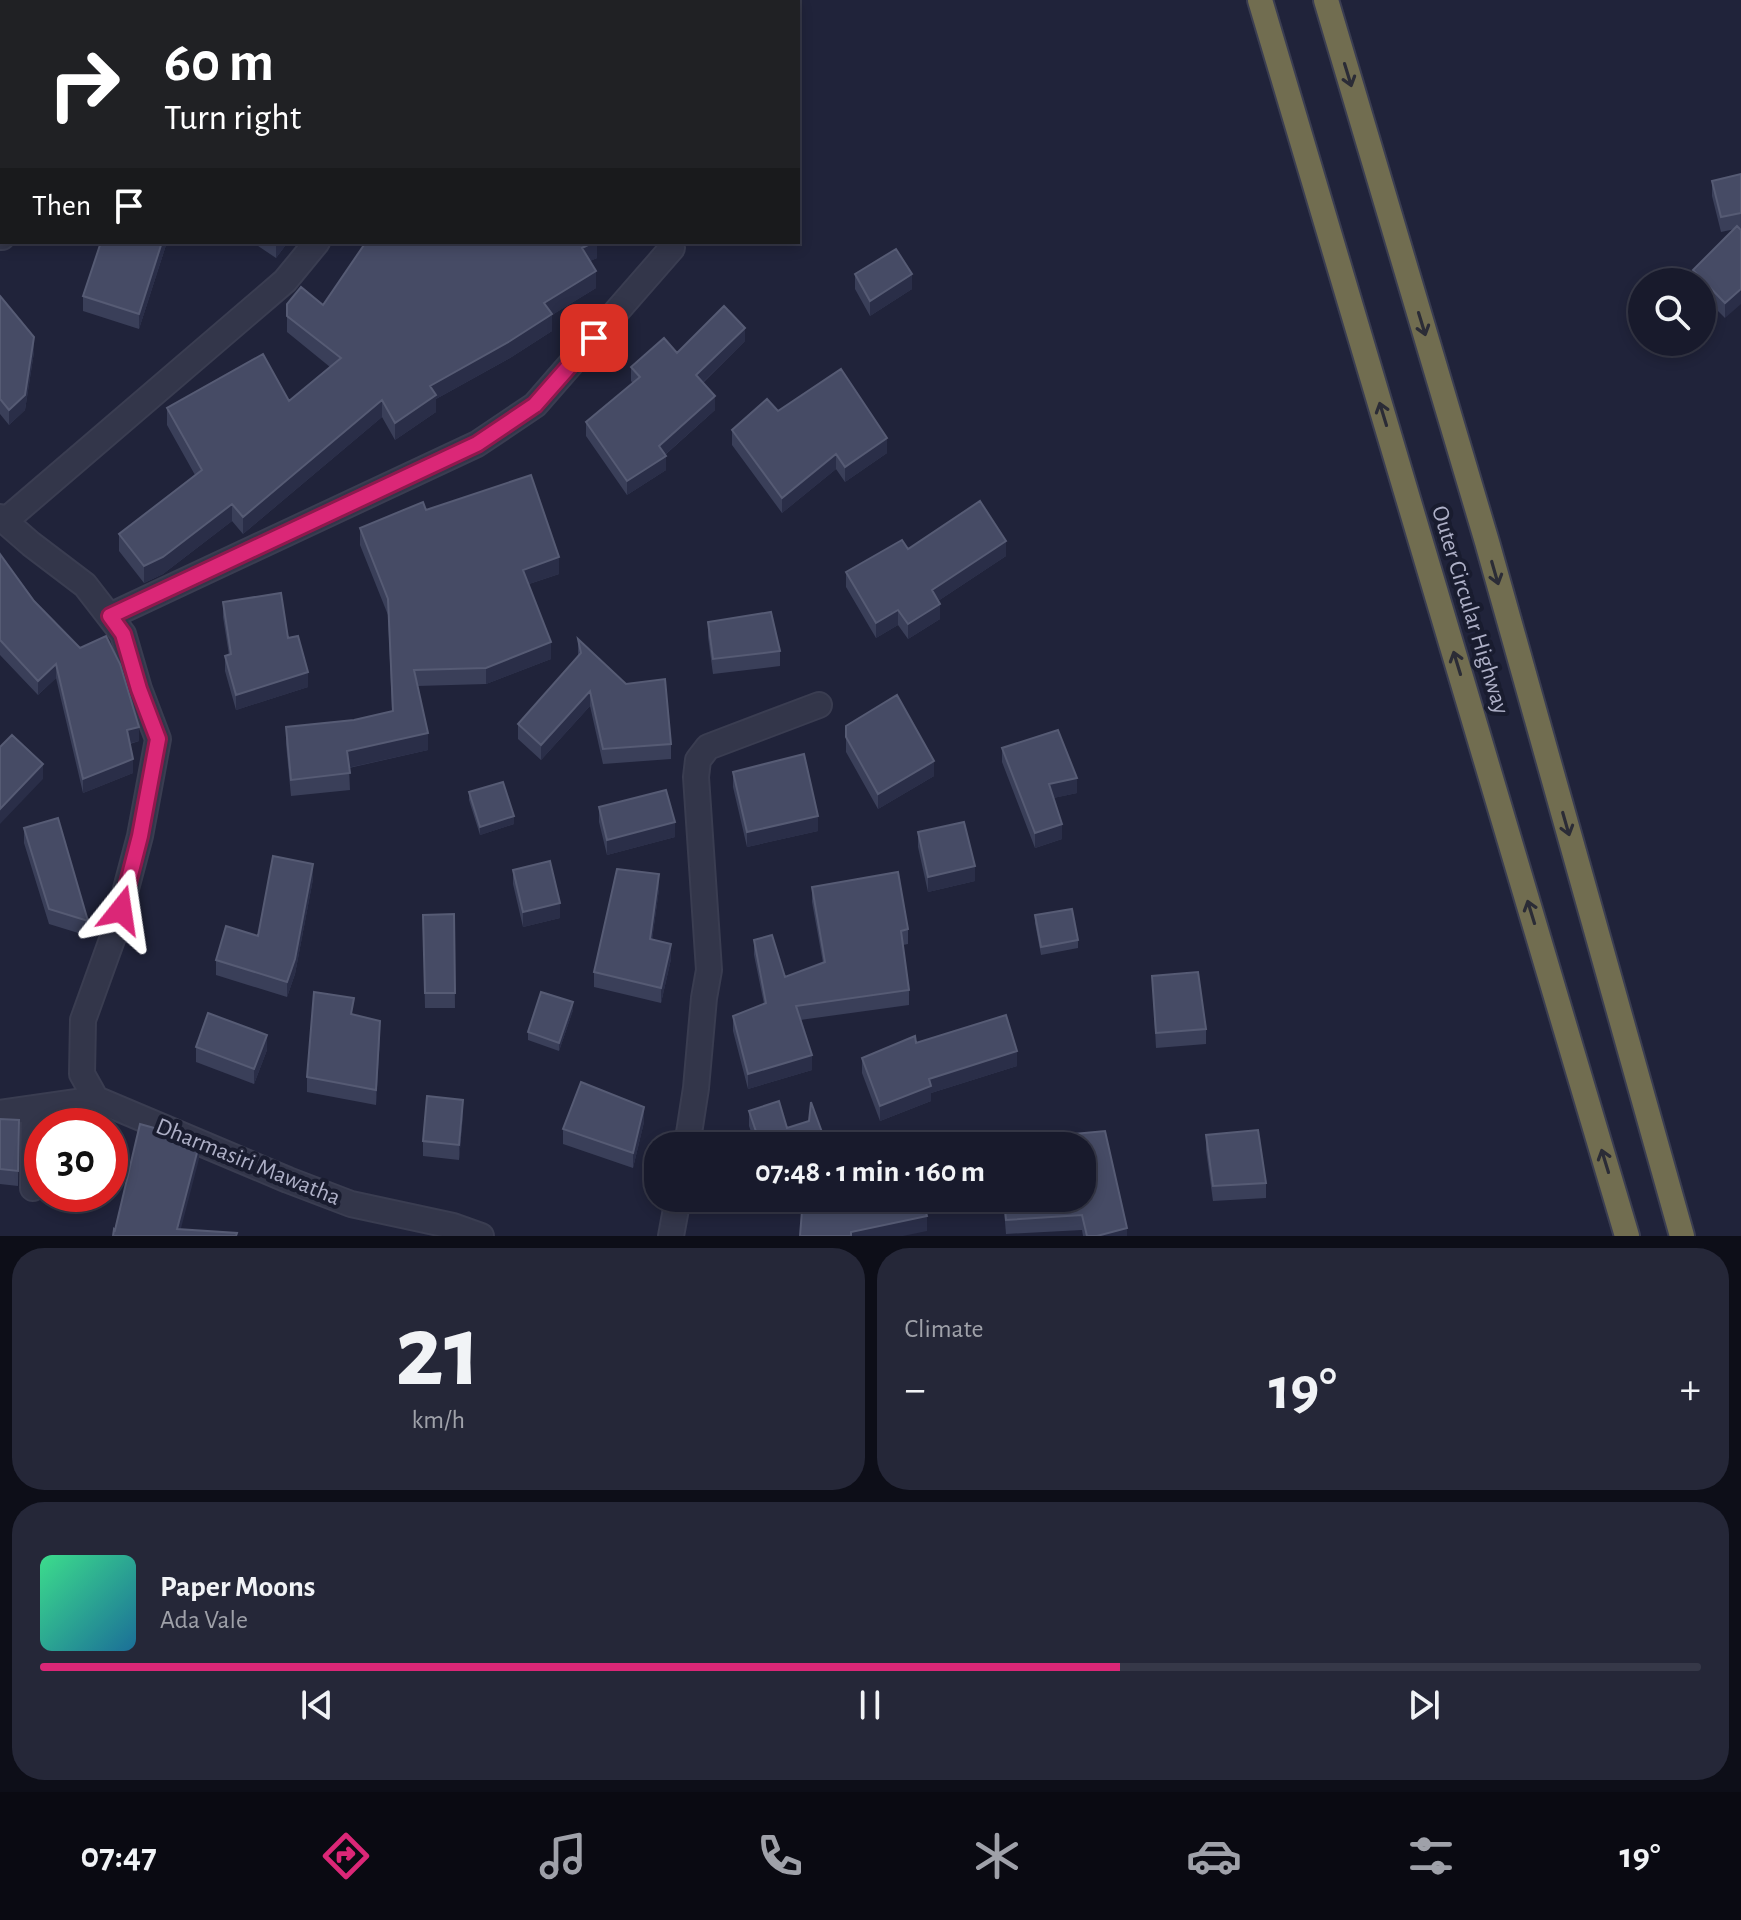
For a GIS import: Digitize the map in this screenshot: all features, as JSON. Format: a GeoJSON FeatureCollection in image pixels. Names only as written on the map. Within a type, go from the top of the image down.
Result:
{"type":"FeatureCollection","features":[{"type":"Feature","properties":{"kind":"highway","name":"Outer Circular Highway"},"geometry":{"type":"LineString","coordinates":[[1260,0],[1627,1236]]}},
{"type":"Feature","properties":{"kind":"highway","name":"Outer Circular Highway"},"geometry":{"type":"LineString","coordinates":[[1326,0],[1487,542],[1682,1236]]}},
{"type":"Feature","properties":{"kind":"street"},"geometry":{"type":"LineString","coordinates":[[34,1108],[96,1099],[82,1074],[83,1020],[114,934],[133,864],[158,739],[123,634],[85,585],[2,519],[285,281],[315,244]]}},
{"type":"Feature","properties":{"kind":"street"},"geometry":{"type":"LineString","coordinates":[[110,616],[477,444],[535,405],[672,248]]}},
{"type":"Feature","properties":{"kind":"street"},"geometry":{"type":"LineString","coordinates":[[689,1132],[709,970],[696,777],[698,760],[708,747],[819,705]]}},
{"type":"Feature","properties":{"kind":"street","name":"Dharmasiri Mawatha"},"geometry":{"type":"LineString","coordinates":[[96,1099],[351,1204],[453,1226],[481,1236]]}},
{"type":"Feature","properties":{"kind":"street"},"geometry":{"type":"LineString","coordinates":[[0,1113],[24,1109]]}},
{"type":"Feature","properties":{"kind":"street"},"geometry":{"type":"LineString","coordinates":[[671,1236],[675,1212]]}},
{"type":"Feature","properties":{"kind":"building"},"geometry":{"type":"Polygon","coordinates":[[[1741,174],[1741,213],[1721,217],[1712,181],[1741,174]]]}},
{"type":"Feature","properties":{"kind":"building"},"geometry":{"type":"Polygon","coordinates":[[[1737,226],[1741,230],[1741,289],[1725,303],[1716,294],[1716,268],[1695,268],[1737,226]]]}},
{"type":"Feature","properties":{"kind":"building"},"geometry":{"type":"Polygon","coordinates":[[[100,244],[161,244],[139,314],[83,296],[100,244]]]}},
{"type":"Feature","properties":{"kind":"building"},"geometry":{"type":"Polygon","coordinates":[[[365,244],[590,244],[582,248],[596,271],[544,303],[552,314],[430,386],[436,395],[395,423],[382,400],[243,517],[232,504],[163,557],[144,566],[119,534],[202,470],[167,408],[263,354],[289,401],[341,358],[287,316],[287,304],[301,287],[323,305],[365,244]]]}},
{"type":"Feature","properties":{"kind":"building"},"geometry":{"type":"Polygon","coordinates":[[[896,249],[912,274],[870,301],[855,274],[896,249]]]}},
{"type":"Feature","properties":{"kind":"building"},"geometry":{"type":"Polygon","coordinates":[[[0,296],[34,337],[25,395],[9,410],[0,399],[0,296]]]}},
{"type":"Feature","properties":{"kind":"building"},"geometry":{"type":"Polygon","coordinates":[[[724,306],[745,328],[696,375],[715,396],[659,446],[666,456],[627,481],[586,422],[640,377],[631,367],[664,338],[677,353],[724,306]]]}},
{"type":"Feature","properties":{"kind":"building"},"geometry":{"type":"Polygon","coordinates":[[[841,369],[887,438],[845,467],[836,454],[782,498],[732,430],[767,399],[778,411],[841,369]]]}},
{"type":"Feature","properties":{"kind":"building"},"geometry":{"type":"Polygon","coordinates":[[[531,475],[559,557],[523,570],[551,642],[486,668],[414,670],[428,733],[347,751],[350,773],[291,780],[286,727],[354,720],[393,711],[388,599],[360,528],[423,502],[426,510],[531,475]]]}},
{"type":"Feature","properties":{"kind":"building"},"geometry":{"type":"Polygon","coordinates":[[[980,501],[1006,541],[932,590],[940,604],[908,624],[898,610],[876,623],[846,572],[902,540],[908,549],[980,501]]]}},
{"type":"Feature","properties":{"kind":"building"},"geometry":{"type":"Polygon","coordinates":[[[0,554],[34,601],[80,648],[106,636],[120,664],[139,727],[127,730],[133,759],[83,779],[56,664],[38,681],[0,640],[0,554]]]}},
{"type":"Feature","properties":{"kind":"building"},"geometry":{"type":"Polygon","coordinates":[[[281,593],[288,638],[298,636],[308,672],[236,695],[225,656],[231,654],[223,602],[281,593]]]}},
{"type":"Feature","properties":{"kind":"building"},"geometry":{"type":"Polygon","coordinates":[[[771,612],[780,651],[713,659],[708,622],[771,612]]]}},
{"type":"Feature","properties":{"kind":"building"},"geometry":{"type":"Polygon","coordinates":[[[578,639],[626,684],[665,679],[671,744],[603,749],[590,691],[541,745],[518,724],[581,653],[578,639]]]}},
{"type":"Feature","properties":{"kind":"building"},"geometry":{"type":"Polygon","coordinates":[[[897,695],[934,761],[878,794],[846,737],[846,726],[897,695]]]}},
{"type":"Feature","properties":{"kind":"building"},"geometry":{"type":"Polygon","coordinates":[[[1058,730],[1077,778],[1049,784],[1062,824],[1035,833],[1002,748],[1058,730]]]}},
{"type":"Feature","properties":{"kind":"building"},"geometry":{"type":"Polygon","coordinates":[[[12,735],[43,764],[0,809],[0,747],[12,735]]]}},
{"type":"Feature","properties":{"kind":"building"},"geometry":{"type":"Polygon","coordinates":[[[804,754],[818,816],[747,832],[733,772],[804,754]]]}},
{"type":"Feature","properties":{"kind":"building"},"geometry":{"type":"Polygon","coordinates":[[[503,782],[514,816],[480,827],[469,792],[503,782]]]}},
{"type":"Feature","properties":{"kind":"building"},"geometry":{"type":"Polygon","coordinates":[[[666,790],[675,822],[607,840],[599,807],[666,790]]]}},
{"type":"Feature","properties":{"kind":"building"},"geometry":{"type":"Polygon","coordinates":[[[58,818],[88,921],[49,909],[24,828],[58,818]]]}},
{"type":"Feature","properties":{"kind":"building"},"geometry":{"type":"Polygon","coordinates":[[[964,822],[975,866],[928,877],[918,832],[964,822]]]}},
{"type":"Feature","properties":{"kind":"building"},"geometry":{"type":"Polygon","coordinates":[[[273,856],[313,864],[295,959],[287,982],[216,960],[226,926],[258,936],[273,856]]]}},
{"type":"Feature","properties":{"kind":"building"},"geometry":{"type":"Polygon","coordinates":[[[550,861],[560,903],[523,912],[513,870],[550,861]]]}},
{"type":"Feature","properties":{"kind":"building"},"geometry":{"type":"Polygon","coordinates":[[[617,869],[659,874],[650,939],[671,944],[661,988],[594,972],[617,869]]]}},
{"type":"Feature","properties":{"kind":"building"},"geometry":{"type":"Polygon","coordinates":[[[898,872],[908,929],[901,931],[909,990],[796,1006],[812,1055],[748,1074],[733,1016],[766,1003],[754,940],[772,935],[785,977],[825,962],[812,887],[898,872]]]}},
{"type":"Feature","properties":{"kind":"building"},"geometry":{"type":"Polygon","coordinates":[[[1072,909],[1078,940],[1041,947],[1035,915],[1072,909]]]}},
{"type":"Feature","properties":{"kind":"building"},"geometry":{"type":"Polygon","coordinates":[[[454,914],[455,993],[425,993],[423,915],[454,914]]]}},
{"type":"Feature","properties":{"kind":"building"},"geometry":{"type":"Polygon","coordinates":[[[1198,972],[1206,1029],[1156,1033],[1152,976],[1198,972]]]}},
{"type":"Feature","properties":{"kind":"building"},"geometry":{"type":"Polygon","coordinates":[[[314,992],[354,998],[351,1014],[380,1021],[376,1090],[307,1077],[314,992]]]}},
{"type":"Feature","properties":{"kind":"building"},"geometry":{"type":"Polygon","coordinates":[[[541,992],[573,1002],[559,1043],[528,1032],[541,992]]]}},
{"type":"Feature","properties":{"kind":"building"},"geometry":{"type":"Polygon","coordinates":[[[208,1013],[267,1035],[254,1069],[196,1047],[208,1013]]]}},
{"type":"Feature","properties":{"kind":"building"},"geometry":{"type":"Polygon","coordinates":[[[1006,1015],[1017,1051],[929,1079],[931,1086],[880,1106],[862,1058],[915,1036],[916,1043],[1006,1015]]]}},
{"type":"Feature","properties":{"kind":"building"},"geometry":{"type":"Polygon","coordinates":[[[581,1082],[644,1107],[633,1153],[563,1129],[581,1082]]]}},
{"type":"Feature","properties":{"kind":"building"},"geometry":{"type":"Polygon","coordinates":[[[427,1096],[463,1100],[459,1145],[423,1141],[427,1096]]]}},
{"type":"Feature","properties":{"kind":"building"},"geometry":{"type":"Polygon","coordinates":[[[779,1101],[787,1128],[809,1121],[811,1102],[822,1132],[756,1132],[749,1111],[779,1101]]]}},
{"type":"Feature","properties":{"kind":"building"},"geometry":{"type":"Polygon","coordinates":[[[0,1119],[19,1120],[18,1171],[0,1169],[0,1119]]]}},
{"type":"Feature","properties":{"kind":"building"},"geometry":{"type":"Polygon","coordinates":[[[140,1124],[199,1145],[177,1229],[237,1233],[236,1236],[113,1236],[119,1212],[128,1212],[128,1175],[140,1124]]]}},
{"type":"Feature","properties":{"kind":"building"},"geometry":{"type":"Polygon","coordinates":[[[1258,1130],[1266,1183],[1213,1186],[1206,1135],[1258,1130]]]}},
{"type":"Feature","properties":{"kind":"building"},"geometry":{"type":"Polygon","coordinates":[[[1105,1131],[1127,1228],[1087,1236],[1082,1215],[1006,1220],[1005,1212],[1096,1212],[1095,1132],[1105,1131]]]}},
{"type":"Feature","properties":{"kind":"building"},"geometry":{"type":"Polygon","coordinates":[[[802,1212],[926,1212],[927,1216],[851,1232],[851,1236],[800,1236],[802,1212]]]}},
{"type":"Feature","properties":{"kind":"route"},"geometry":{"type":"LineString","coordinates":[[121,910],[140,836],[158,739],[123,634],[110,616],[477,444],[535,405],[594,338]]}}]}
